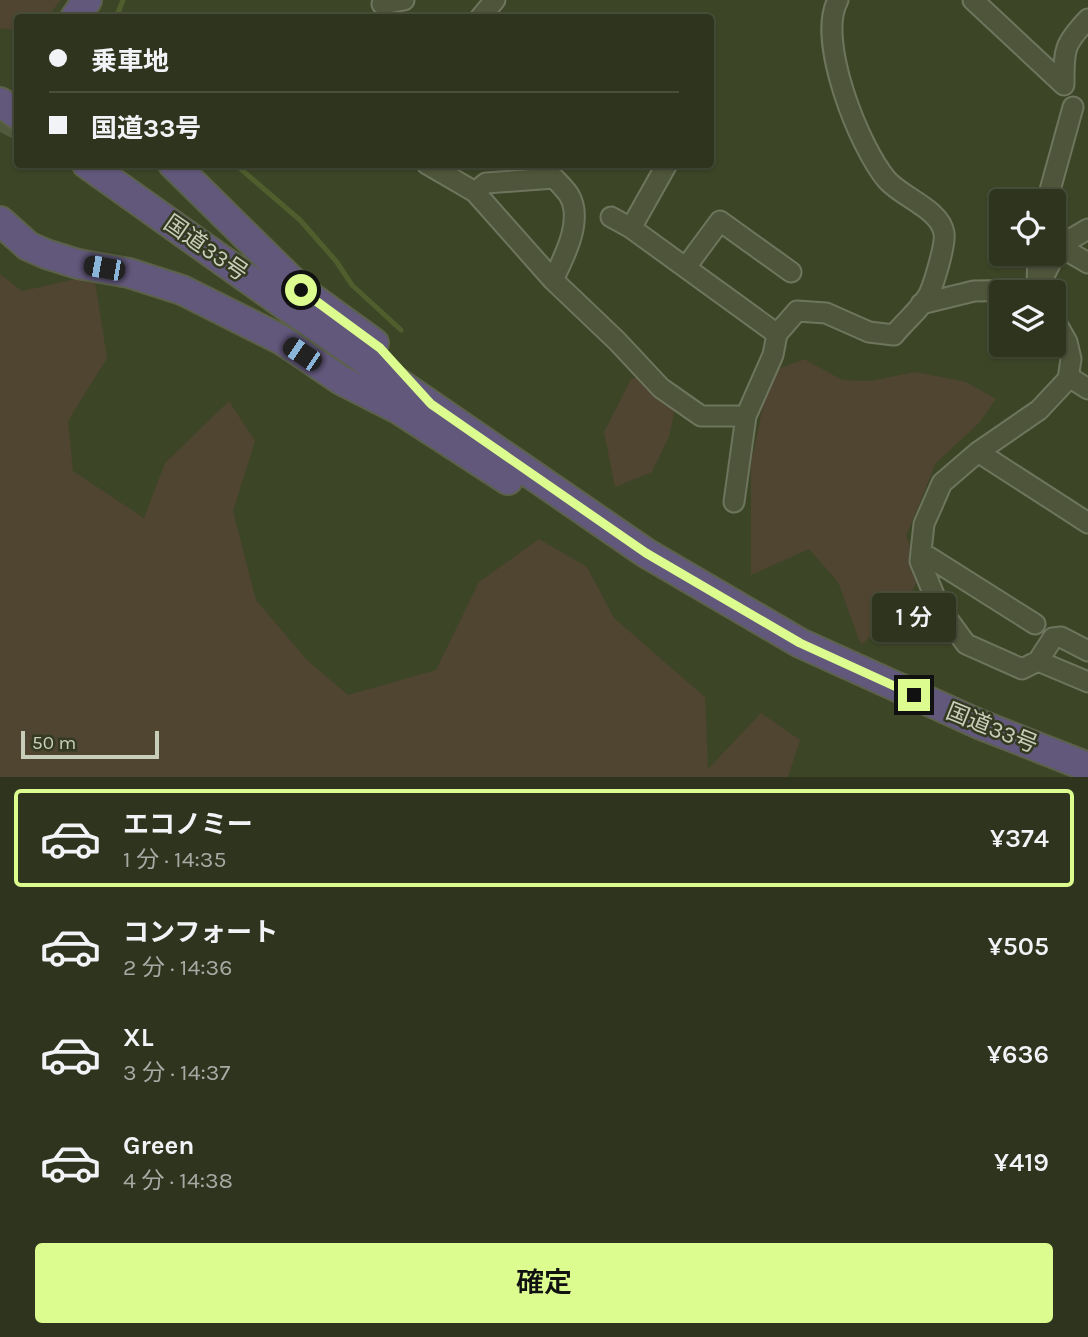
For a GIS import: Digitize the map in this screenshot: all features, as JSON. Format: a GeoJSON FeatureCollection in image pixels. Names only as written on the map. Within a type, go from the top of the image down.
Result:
{"type":"FeatureCollection","features":[{"type":"Feature","properties":{"kind":"highway","name":"国道33号"},"geometry":{"type":"LineString","coordinates":[[93,168],[285,305],[646,553],[800,643],[979,724],[1088,767]]}},
{"type":"Feature","properties":{"kind":"highway"},"geometry":{"type":"LineString","coordinates":[[177,168],[301,290],[380,348],[431,404]]}},
{"type":"Feature","properties":{"kind":"highway"},"geometry":{"type":"LineString","coordinates":[[0,221],[28,246],[46,254],[78,264],[129,273],[181,290],[282,340],[341,380],[400,410],[549,506],[646,553]]}},
{"type":"Feature","properties":{"kind":"street"},"geometry":{"type":"LineString","coordinates":[[382,7],[404,0]]}},
{"type":"Feature","properties":{"kind":"street"},"geometry":{"type":"LineString","coordinates":[[483,14],[495,0]]}},
{"type":"Feature","properties":{"kind":"street"},"geometry":{"type":"LineString","coordinates":[[734,502],[746,416],[773,355],[777,334],[797,311],[827,313],[869,332],[894,335],[929,295],[943,253],[945,236],[937,216],[912,201],[887,180],[864,144],[837,71],[832,15],[838,0]]}},
{"type":"Feature","properties":{"kind":"street"},"geometry":{"type":"LineString","coordinates":[[973,0],[1065,85],[1080,112],[1051,189]]}},
{"type":"Feature","properties":{"kind":"street"},"geometry":{"type":"LineString","coordinates":[[1065,85],[1064,54],[1069,40],[1088,19]]}},
{"type":"Feature","properties":{"kind":"street"},"geometry":{"type":"LineString","coordinates":[[434,168],[475,192],[553,280],[617,341],[661,388],[701,416],[746,416]]}},
{"type":"Feature","properties":{"kind":"street"},"geometry":{"type":"LineString","coordinates":[[631,228],[665,168]]}},
{"type":"Feature","properties":{"kind":"street"},"geometry":{"type":"LineString","coordinates":[[475,192],[486,183],[557,171],[570,197],[575,218],[567,251],[553,280]]}},
{"type":"Feature","properties":{"kind":"street"},"geometry":{"type":"LineString","coordinates":[[611,217],[631,228],[777,334]]}},
{"type":"Feature","properties":{"kind":"street"},"geometry":{"type":"LineString","coordinates":[[686,267],[720,221],[790,272]]}},
{"type":"Feature","properties":{"kind":"street"},"geometry":{"type":"LineString","coordinates":[[1066,242],[1088,229]]}},
{"type":"Feature","properties":{"kind":"street"},"geometry":{"type":"LineString","coordinates":[[1066,250],[1088,263]]}},
{"type":"Feature","properties":{"kind":"street"},"geometry":{"type":"LineString","coordinates":[[921,304],[974,291],[989,291]]}},
{"type":"Feature","properties":{"kind":"street"},"geometry":{"type":"LineString","coordinates":[[1066,340],[1071,359],[1069,377],[1039,410],[978,453],[942,483],[924,524],[920,561],[939,607],[966,644],[1022,669],[1038,661],[1053,638],[1061,637],[1088,651]]}},
{"type":"Feature","properties":{"kind":"street"},"geometry":{"type":"LineString","coordinates":[[1069,377],[1088,389]]}},
{"type":"Feature","properties":{"kind":"street"},"geometry":{"type":"LineString","coordinates":[[978,453],[1088,523]]}},
{"type":"Feature","properties":{"kind":"street"},"geometry":{"type":"LineString","coordinates":[[921,552],[1035,624]]}},
{"type":"Feature","properties":{"kind":"street"},"geometry":{"type":"LineString","coordinates":[[1038,661],[1088,682]]}},
{"type":"Feature","properties":{"kind":"shaded area"},"geometry":{"type":"Polygon","coordinates":[[[0,0],[61,0],[49,14],[14,14],[14,30],[0,28],[0,0]]]}},
{"type":"Feature","properties":{"kind":"shaded area"},"geometry":{"type":"Polygon","coordinates":[[[0,274],[22,291],[94,275],[107,358],[68,421],[73,471],[144,518],[165,463],[229,401],[255,441],[233,511],[256,600],[307,660],[348,695],[436,670],[479,582],[539,539],[587,567],[614,618],[705,697],[708,769],[761,713],[800,740],[788,777],[0,777],[0,274]]]}},
{"type":"Feature","properties":{"kind":"shaded area"},"geometry":{"type":"Polygon","coordinates":[[[804,359],[842,380],[870,381],[915,372],[966,382],[996,399],[979,423],[936,463],[906,536],[921,571],[908,602],[861,645],[838,582],[809,549],[751,575],[751,464],[770,372],[804,359]]]}},
{"type":"Feature","properties":{"kind":"shaded area"},"geometry":{"type":"Polygon","coordinates":[[[641,376],[676,404],[669,437],[652,472],[615,487],[604,432],[631,379],[641,376]]]}},
{"type":"Feature","properties":{"kind":"waterway"},"geometry":{"type":"LineString","coordinates":[[118,14],[123,0]]}},
{"type":"Feature","properties":{"kind":"waterway"},"geometry":{"type":"LineString","coordinates":[[240,168],[300,220],[336,261],[352,285],[401,330]]}},
{"type":"Feature","properties":{"kind":"tunnel"},"geometry":{"type":"LineString","coordinates":[[0,132],[14,106]]}},
{"type":"Feature","properties":{"kind":"route"},"geometry":{"type":"LineString","coordinates":[[301,290],[380,348],[431,404],[646,553],[800,643],[914,695]]}}]}
